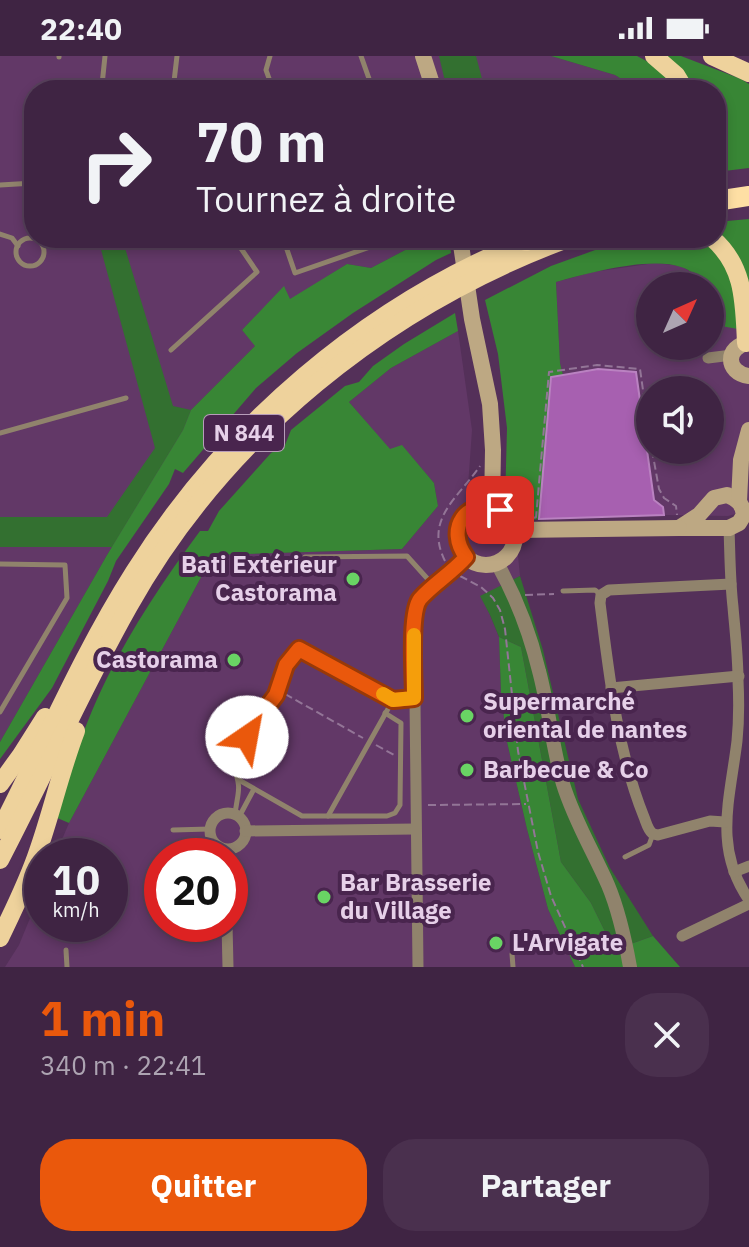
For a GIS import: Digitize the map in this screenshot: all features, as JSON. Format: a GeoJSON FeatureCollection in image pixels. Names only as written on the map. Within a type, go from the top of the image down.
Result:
{"type":"FeatureCollection","features":[{"type":"Feature","properties":{"kind":"highway"},"geometry":{"type":"LineString","coordinates":[[654,56],[679,80]]}},
{"type":"Feature","properties":{"kind":"highway"},"geometry":{"type":"LineString","coordinates":[[712,56],[749,73]]}},
{"type":"Feature","properties":{"kind":"highway"},"geometry":{"type":"LineString","coordinates":[[726,186],[749,183]]}},
{"type":"Feature","properties":{"kind":"highway"},"geometry":{"type":"LineString","coordinates":[[726,199],[749,196]]}},
{"type":"Feature","properties":{"kind":"highway","name":"N 844"},"geometry":{"type":"LineString","coordinates":[[0,830],[90,649],[133,574],[209,470],[272,404],[334,352],[385,316],[455,274],[510,248]]}},
{"type":"Feature","properties":{"kind":"highway","name":"N 844"},"geometry":{"type":"LineString","coordinates":[[0,860],[113,636],[153,567],[210,490],[264,431],[309,389],[360,349],[426,306],[500,267],[546,248]]}},
{"type":"Feature","properties":{"kind":"highway"},"geometry":{"type":"LineString","coordinates":[[724,248],[737,270],[744,303],[742,347]]}},
{"type":"Feature","properties":{"kind":"highway"},"geometry":{"type":"LineString","coordinates":[[0,938],[29,875],[71,743],[89,697],[112,652],[113,636]]}},
{"type":"Feature","properties":{"kind":"highway"},"geometry":{"type":"LineString","coordinates":[[0,784],[50,708],[75,661],[90,649]]}},
{"type":"Feature","properties":{"kind":"main road"},"geometry":{"type":"LineString","coordinates":[[461,248],[472,319],[490,404],[492,507]]}},
{"type":"Feature","properties":{"kind":"main road"},"geometry":{"type":"LineString","coordinates":[[742,347],[732,366],[739,374],[749,376]]}},
{"type":"Feature","properties":{"kind":"main road"},"geometry":{"type":"LineString","coordinates":[[719,496],[741,460],[749,430]]}},
{"type":"Feature","properties":{"kind":"main road"},"geometry":{"type":"LineString","coordinates":[[515,530],[729,528],[739,523],[745,508],[741,460]]}},
{"type":"Feature","properties":{"kind":"main road"},"geometry":{"type":"LineString","coordinates":[[679,528],[719,496],[727,495],[745,508]]}},
{"type":"Feature","properties":{"kind":"main road"},"geometry":{"type":"LineString","coordinates":[[481,507],[492,507],[507,515],[515,530],[512,550],[497,563],[481,565],[466,557],[459,549],[456,538],[462,518],[471,510],[481,507]]}},
{"type":"Feature","properties":{"kind":"street"},"geometry":{"type":"LineString","coordinates":[[682,936],[749,902],[728,854],[725,822],[737,740],[739,676],[729,528]]}},
{"type":"Feature","properties":{"kind":"street"},"geometry":{"type":"LineString","coordinates":[[419,964],[416,930],[415,608],[419,600],[466,557]]}},
{"type":"Feature","properties":{"kind":"street"},"geometry":{"type":"LineString","coordinates":[[497,563],[515,597],[528,633],[540,673],[564,785],[622,924],[630,967]]}},
{"type":"Feature","properties":{"kind":"street"},"geometry":{"type":"LineString","coordinates":[[725,822],[710,821],[658,835],[649,831],[639,806],[611,688],[600,603],[601,595],[609,590],[731,584]]}},
{"type":"Feature","properties":{"kind":"street"},"geometry":{"type":"LineString","coordinates":[[611,688],[739,676]]}},
{"type":"Feature","properties":{"kind":"street"},"geometry":{"type":"LineString","coordinates":[[213,838],[212,823],[225,814],[237,816],[244,823],[244,838]]}},
{"type":"Feature","properties":{"kind":"street"},"geometry":{"type":"LineString","coordinates":[[245,831],[415,829]]}},
{"type":"Feature","properties":{"kind":"street"},"geometry":{"type":"LineString","coordinates":[[734,872],[749,866]]}},
{"type":"Feature","properties":{"kind":"street"},"geometry":{"type":"LineString","coordinates":[[227,942],[228,967]]}},
{"type":"Feature","properties":{"kind":"lane"},"geometry":{"type":"LineString","coordinates":[[103,80],[105,56]]}},
{"type":"Feature","properties":{"kind":"lane"},"geometry":{"type":"LineString","coordinates":[[174,80],[177,56]]}},
{"type":"Feature","properties":{"kind":"lane"},"geometry":{"type":"LineString","coordinates":[[270,56],[266,70],[270,80]]}},
{"type":"Feature","properties":{"kind":"lane"},"geometry":{"type":"LineString","coordinates":[[361,56],[369,80]]}},
{"type":"Feature","properties":{"kind":"lane"},"geometry":{"type":"LineString","coordinates":[[0,185],[24,184]]}},
{"type":"Feature","properties":{"kind":"lane"},"geometry":{"type":"LineString","coordinates":[[0,234],[12,238],[18,246]]}},
{"type":"Feature","properties":{"kind":"lane"},"geometry":{"type":"LineString","coordinates":[[24,240],[16,249],[18,259],[25,265],[35,265],[42,259],[43,248]]}},
{"type":"Feature","properties":{"kind":"lane"},"geometry":{"type":"LineString","coordinates":[[171,350],[257,272],[241,248]]}},
{"type":"Feature","properties":{"kind":"lane"},"geometry":{"type":"LineString","coordinates":[[286,248],[295,273],[367,248]]}},
{"type":"Feature","properties":{"kind":"lane"},"geometry":{"type":"LineString","coordinates":[[0,433],[126,398]]}},
{"type":"Feature","properties":{"kind":"lane"},"geometry":{"type":"LineString","coordinates":[[305,557],[407,556],[434,586]]}},
{"type":"Feature","properties":{"kind":"lane"},"geometry":{"type":"LineString","coordinates":[[0,564],[65,565],[67,598],[0,712]]}},
{"type":"Feature","properties":{"kind":"lane"},"geometry":{"type":"LineString","coordinates":[[563,591],[595,590],[601,595]]}},
{"type":"Feature","properties":{"kind":"lane"},"geometry":{"type":"LineString","coordinates":[[237,816],[239,780],[233,767],[237,755],[276,695],[286,665],[299,649],[393,700],[414,698]]}},
{"type":"Feature","properties":{"kind":"lane"},"geometry":{"type":"LineString","coordinates":[[328,816],[393,700]]}},
{"type":"Feature","properties":{"kind":"lane"},"geometry":{"type":"LineString","coordinates":[[239,780],[302,816],[387,816],[395,813],[400,805],[401,723],[385,713]]}},
{"type":"Feature","properties":{"kind":"lane"},"geometry":{"type":"LineString","coordinates":[[237,816],[254,789]]}},
{"type":"Feature","properties":{"kind":"lane"},"geometry":{"type":"LineString","coordinates":[[173,830],[210,829]]}},
{"type":"Feature","properties":{"kind":"lane"},"geometry":{"type":"LineString","coordinates":[[625,857],[649,845],[653,834]]}},
{"type":"Feature","properties":{"kind":"lane"},"geometry":{"type":"LineString","coordinates":[[66,950],[67,967]]}},
{"type":"Feature","properties":{"kind":"lane"},"geometry":{"type":"LineString","coordinates":[[512,954],[513,967]]}},
{"type":"Feature","properties":{"kind":"path"},"geometry":{"type":"LineString","coordinates":[[532,520],[536,517],[549,372],[597,365],[640,369],[641,376]]}},
{"type":"Feature","properties":{"kind":"path"},"geometry":{"type":"LineString","coordinates":[[655,464],[659,489],[664,498],[676,506],[679,528]]}},
{"type":"Feature","properties":{"kind":"path"},"geometry":{"type":"LineString","coordinates":[[481,465],[441,517],[438,542],[445,561],[453,570],[488,592],[500,610],[505,629],[518,751],[538,852],[551,896],[583,967]]}},
{"type":"Feature","properties":{"kind":"path"},"geometry":{"type":"LineString","coordinates":[[523,595],[558,594],[563,591]]}},
{"type":"Feature","properties":{"kind":"path"},"geometry":{"type":"LineString","coordinates":[[276,695],[284,694],[400,759]]}},
{"type":"Feature","properties":{"kind":"path"},"geometry":{"type":"LineString","coordinates":[[415,805],[528,804]]}},
{"type":"Feature","properties":{"kind":"shaded area"},"geometry":{"type":"Polygon","coordinates":[[[0,56],[551,56],[623,80],[24,80],[24,248],[409,248],[371,268],[347,264],[290,300],[284,287],[242,330],[256,345],[191,410],[183,430],[0,742],[0,56]]]}},
{"type":"Feature","properties":{"kind":"shaded area"},"geometry":{"type":"Polygon","coordinates":[[[655,263],[681,266],[691,272],[636,272],[636,360],[724,360],[724,305],[749,331],[749,510],[728,516],[664,515],[663,507],[654,501],[649,464],[724,464],[724,376],[636,376],[636,373],[598,369],[563,375],[556,282],[593,272],[655,263]]]}},
{"type":"Feature","properties":{"kind":"shaded area"},"geometry":{"type":"Polygon","coordinates":[[[458,331],[472,430],[467,500],[505,503],[521,522],[520,576],[481,596],[499,637],[507,742],[527,829],[548,909],[575,967],[5,967],[24,933],[24,942],[128,942],[128,838],[63,838],[213,555],[402,549],[438,506],[434,483],[402,446],[390,450],[349,402],[391,368],[458,331]]]}},
{"type":"Feature","properties":{"kind":"shaded area"},"geometry":{"type":"Polygon","coordinates":[[[598,369],[636,372],[636,464],[649,464],[654,500],[663,507],[664,515],[539,519],[551,377],[598,369]]]}},
{"type":"Feature","properties":{"kind":"green space"},"geometry":{"type":"Polygon","coordinates":[[[439,56],[476,56],[482,80],[445,80],[439,56]]]}},
{"type":"Feature","properties":{"kind":"green space"},"geometry":{"type":"Polygon","coordinates":[[[551,56],[637,56],[654,65],[669,80],[623,80],[551,56]]]}},
{"type":"Feature","properties":{"kind":"green space"},"geometry":{"type":"Polygon","coordinates":[[[664,56],[681,56],[749,84],[749,168],[726,171],[726,80],[684,80],[664,56]]]}},
{"type":"Feature","properties":{"kind":"green space"},"geometry":{"type":"Polygon","coordinates":[[[749,219],[749,331],[724,327],[724,272],[691,272],[681,267],[653,263],[601,270],[556,282],[563,375],[551,377],[539,519],[521,522],[505,503],[507,428],[498,354],[485,300],[551,266],[601,248],[726,248],[726,221],[749,219]]]}},
{"type":"Feature","properties":{"kind":"green space"},"geometry":{"type":"Polygon","coordinates":[[[101,248],[125,248],[173,406],[191,410],[183,430],[112,547],[0,547],[0,517],[107,517],[155,448],[101,248]]]}},
{"type":"Feature","properties":{"kind":"green space"},"geometry":{"type":"Polygon","coordinates":[[[409,248],[450,248],[451,253],[353,313],[297,353],[256,388],[183,473],[175,469],[169,484],[116,561],[52,688],[0,759],[0,742],[183,430],[191,410],[255,346],[242,330],[284,286],[290,299],[347,264],[371,268],[409,248]]]}},
{"type":"Feature","properties":{"kind":"green space"},"geometry":{"type":"Polygon","coordinates":[[[455,313],[458,331],[391,368],[349,402],[390,449],[402,445],[434,483],[438,506],[402,549],[213,555],[69,823],[55,817],[85,729],[107,678],[150,603],[200,531],[208,531],[219,511],[271,453],[285,445],[291,430],[345,386],[359,382],[373,366],[455,313]]]}},
{"type":"Feature","properties":{"kind":"green space"},"geometry":{"type":"Polygon","coordinates":[[[520,576],[543,650],[578,799],[610,868],[653,936],[614,950],[591,903],[561,862],[521,647],[499,637],[480,596],[520,576]]]}},
{"type":"Feature","properties":{"kind":"green space"},"geometry":{"type":"Polygon","coordinates":[[[499,637],[521,647],[561,862],[591,903],[614,950],[653,936],[680,967],[575,967],[548,909],[527,829],[507,742],[499,637]]]}},
{"type":"Feature","properties":{"kind":"slow traffic"},"geometry":{"type":"LineString","coordinates":[[383,694],[393,700],[414,698],[414,635]]}},
{"type":"Feature","properties":{"kind":"place","name":"Bati Extérieur Castorama"},"geometry":{"type":"Point","coordinates":[353,579]}},
{"type":"Feature","properties":{"kind":"place","name":"Castorama"},"geometry":{"type":"Point","coordinates":[234,660]}},
{"type":"Feature","properties":{"kind":"place","name":"Supermarché oriental de nantes"},"geometry":{"type":"Point","coordinates":[467,716]}},
{"type":"Feature","properties":{"kind":"place","name":"Barbecue & Co"},"geometry":{"type":"Point","coordinates":[467,770]}},
{"type":"Feature","properties":{"kind":"place","name":"Bar Brasserie du Village"},"geometry":{"type":"Point","coordinates":[324,897]}},
{"type":"Feature","properties":{"kind":"place","name":"L'Arvigate"},"geometry":{"type":"Point","coordinates":[496,943]}},
{"type":"Feature","properties":{"kind":"route"},"geometry":{"type":"LineString","coordinates":[[247,737],[276,695],[286,665],[299,649],[393,700],[414,698],[415,608],[419,600],[466,557],[459,549],[456,538],[462,518],[471,510],[481,507],[500,510]]}}]}
